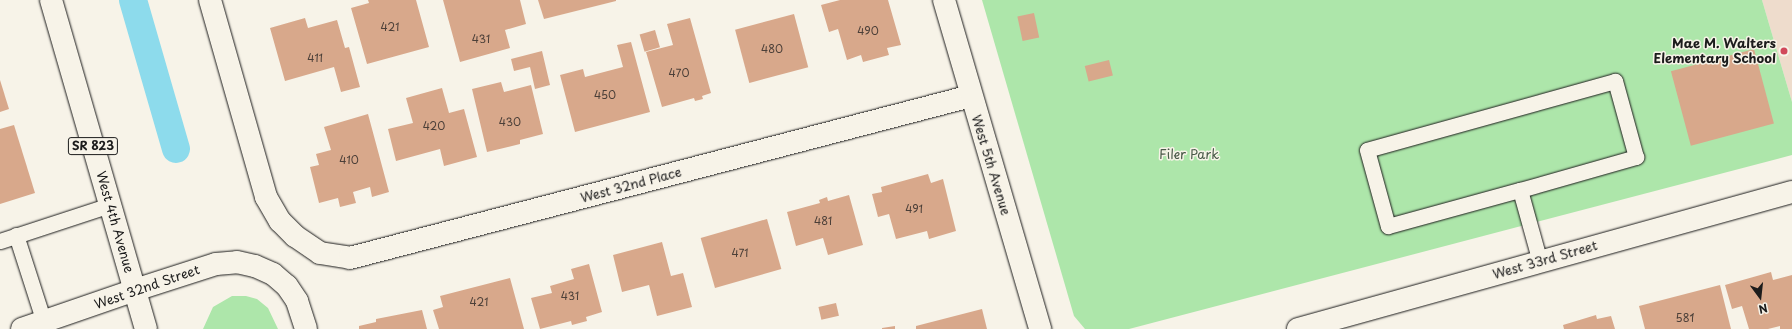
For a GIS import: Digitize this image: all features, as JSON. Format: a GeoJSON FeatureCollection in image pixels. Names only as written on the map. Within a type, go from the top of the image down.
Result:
{"type":"FeatureCollection","features":[{"type":"Feature","properties":{"kind":"street","name":"West 4th Avenue"},"geometry":{"type":"LineString","coordinates":[[51,0],[146,329]]}},
{"type":"Feature","properties":{"kind":"street","name":"West 32nd Place"},"geometry":{"type":"LineString","coordinates":[[210,0],[266,197],[280,221],[295,236],[320,253],[350,258],[971,96]]}},
{"type":"Feature","properties":{"kind":"street","name":"West 5th Avenue"},"geometry":{"type":"LineString","coordinates":[[944,0],[1040,329]]}},
{"type":"Feature","properties":{"kind":"street","name":"West 33rd Street"},"geometry":{"type":"LineString","coordinates":[[1298,329],[1792,192]]}},
{"type":"Feature","properties":{"kind":"street","name":"West 32nd Street"},"geometry":{"type":"LineString","coordinates":[[22,329],[216,264],[236,262],[255,266],[273,274],[287,286],[297,301],[306,329]]}},
{"type":"Feature","properties":{"kind":"lane"},"geometry":{"type":"LineString","coordinates":[[1615,82],[1636,157],[1520,190],[1388,226],[1367,150],[1615,82]]}},
{"type":"Feature","properties":{"kind":"lane"},"geometry":{"type":"LineString","coordinates":[[1520,190],[1540,262]]}},
{"type":"Feature","properties":{"kind":"lane"},"geometry":{"type":"LineString","coordinates":[[0,241],[110,205]]}},
{"type":"Feature","properties":{"kind":"lane"},"geometry":{"type":"LineString","coordinates":[[16,235],[44,322]]}},
{"type":"Feature","properties":{"kind":"shaded area","name":"Mae M. Walters Elementary School"},"geometry":{"type":"Polygon","coordinates":[[[1762,0],[1792,0],[1792,102],[1762,0]]]}},
{"type":"Feature","properties":{"kind":"green space","name":"Filer Park"},"geometry":{"type":"Polygon","coordinates":[[[982,0],[1762,0],[1792,102],[1792,155],[1129,329],[1085,329],[1074,316],[982,0]]]}},
{"type":"Feature","properties":{"kind":"green space"},"geometry":{"type":"Polygon","coordinates":[[[232,296],[246,296],[257,299],[268,308],[278,329],[203,329],[213,307],[232,296]]]}},
{"type":"Feature","properties":{"kind":"building"},"geometry":{"type":"Polygon","coordinates":[[[368,0],[416,0],[429,47],[367,64],[351,8],[369,3],[368,0]]]}},
{"type":"Feature","properties":{"kind":"building"},"geometry":{"type":"Polygon","coordinates":[[[443,0],[520,0],[526,24],[505,30],[510,48],[460,62],[443,0]]]}},
{"type":"Feature","properties":{"kind":"building"},"geometry":{"type":"Polygon","coordinates":[[[538,0],[616,0],[616,1],[544,19],[538,0]]]}},
{"type":"Feature","properties":{"kind":"building"},"geometry":{"type":"Polygon","coordinates":[[[840,0],[888,0],[901,45],[887,48],[889,55],[863,62],[861,55],[847,60],[838,29],[829,32],[821,5],[840,0]]]}},
{"type":"Feature","properties":{"kind":"building"},"geometry":{"type":"Polygon","coordinates":[[[1034,13],[1039,37],[1023,41],[1017,17],[1034,13]]]}},
{"type":"Feature","properties":{"kind":"building"},"geometry":{"type":"Polygon","coordinates":[[[794,14],[808,67],[749,83],[735,30],[794,14]]]}},
{"type":"Feature","properties":{"kind":"building"},"geometry":{"type":"Polygon","coordinates":[[[305,18],[308,28],[337,20],[345,48],[349,47],[360,87],[341,92],[334,67],[285,81],[270,28],[305,18]]]}},
{"type":"Feature","properties":{"kind":"building"},"geometry":{"type":"Polygon","coordinates":[[[690,18],[711,93],[702,96],[703,99],[695,101],[694,98],[662,107],[646,52],[673,45],[667,24],[690,18]]]}},
{"type":"Feature","properties":{"kind":"building"},"geometry":{"type":"Polygon","coordinates":[[[655,30],[660,47],[645,52],[640,34],[655,30]]]}},
{"type":"Feature","properties":{"kind":"building"},"geometry":{"type":"Polygon","coordinates":[[[631,42],[650,112],[575,132],[560,75],[583,69],[585,77],[623,67],[617,45],[631,42]]]}},
{"type":"Feature","properties":{"kind":"building"},"geometry":{"type":"Polygon","coordinates":[[[1754,49],[1774,123],[1691,146],[1671,71],[1754,49]]]}},
{"type":"Feature","properties":{"kind":"building"},"geometry":{"type":"Polygon","coordinates":[[[542,51],[550,85],[535,89],[530,67],[514,71],[511,59],[542,51]]]}},
{"type":"Feature","properties":{"kind":"building"},"geometry":{"type":"Polygon","coordinates":[[[1109,60],[1113,76],[1089,82],[1085,66],[1109,60]]]}},
{"type":"Feature","properties":{"kind":"building"},"geometry":{"type":"Polygon","coordinates":[[[0,80],[9,109],[0,112],[0,80]]]}},
{"type":"Feature","properties":{"kind":"building"},"geometry":{"type":"Polygon","coordinates":[[[501,82],[504,92],[531,85],[543,134],[520,140],[520,144],[487,152],[472,89],[501,82]]]}},
{"type":"Feature","properties":{"kind":"building"},"geometry":{"type":"Polygon","coordinates":[[[442,88],[449,113],[464,109],[477,157],[444,166],[440,149],[396,161],[388,129],[413,123],[406,98],[442,88]]]}},
{"type":"Feature","properties":{"kind":"building"},"geometry":{"type":"Polygon","coordinates":[[[368,114],[389,192],[372,197],[370,187],[353,192],[356,203],[340,207],[338,198],[319,203],[310,167],[319,165],[316,154],[331,150],[324,127],[368,114]]]}},
{"type":"Feature","properties":{"kind":"building"},"geometry":{"type":"Polygon","coordinates":[[[14,125],[35,193],[0,204],[0,129],[14,125]]]}},
{"type":"Feature","properties":{"kind":"building"},"geometry":{"type":"Polygon","coordinates":[[[928,174],[931,183],[943,179],[956,231],[929,239],[927,231],[896,239],[889,214],[878,217],[872,194],[882,192],[881,187],[928,174]]]}},
{"type":"Feature","properties":{"kind":"building"},"geometry":{"type":"Polygon","coordinates":[[[849,195],[863,245],[828,255],[823,238],[796,246],[787,212],[820,203],[819,200],[827,197],[828,201],[849,195]]]}},
{"type":"Feature","properties":{"kind":"building"},"geometry":{"type":"Polygon","coordinates":[[[767,219],[781,269],[715,288],[701,238],[767,219]]]}},
{"type":"Feature","properties":{"kind":"building"},"geometry":{"type":"Polygon","coordinates":[[[662,242],[671,276],[683,273],[692,307],[657,316],[649,285],[622,292],[613,255],[662,242]]]}},
{"type":"Feature","properties":{"kind":"building"},"geometry":{"type":"Polygon","coordinates":[[[589,264],[602,312],[586,317],[587,321],[572,325],[571,321],[540,329],[531,298],[552,293],[550,286],[574,279],[571,269],[589,264]]]}},
{"type":"Feature","properties":{"kind":"building"},"geometry":{"type":"Polygon","coordinates":[[[1771,272],[1773,280],[1792,275],[1792,329],[1780,329],[1780,326],[1768,329],[1749,329],[1742,306],[1732,309],[1725,285],[1771,272]]]}},
{"type":"Feature","properties":{"kind":"building"},"geometry":{"type":"Polygon","coordinates":[[[510,278],[524,329],[439,329],[433,310],[443,307],[440,296],[510,278]]]}},
{"type":"Feature","properties":{"kind":"building"},"geometry":{"type":"Polygon","coordinates":[[[1720,285],[1731,329],[1645,329],[1639,306],[1720,285]]]}},
{"type":"Feature","properties":{"kind":"building"},"geometry":{"type":"Polygon","coordinates":[[[836,303],[839,316],[821,320],[818,307],[836,303]]]}},
{"type":"Feature","properties":{"kind":"building"},"geometry":{"type":"Polygon","coordinates":[[[982,309],[987,329],[916,329],[916,326],[982,309]]]}},
{"type":"Feature","properties":{"kind":"building"},"geometry":{"type":"Polygon","coordinates":[[[422,310],[427,329],[359,329],[359,326],[376,322],[376,319],[422,310]]]}},
{"type":"Feature","properties":{"kind":"building"},"geometry":{"type":"Polygon","coordinates":[[[1596,315],[1597,319],[1611,316],[1615,329],[1564,329],[1563,325],[1596,315]]]}},
{"type":"Feature","properties":{"kind":"building"},"geometry":{"type":"Polygon","coordinates":[[[895,326],[895,329],[882,329],[882,328],[895,326]]]}},
{"type":"Feature","properties":{"kind":"waterway"},"geometry":{"type":"LineString","coordinates":[[133,0],[176,149]]}},
{"type":"Feature","properties":{"kind":"place","name":"Mae M. Walters Elementary School"},"geometry":{"type":"Point","coordinates":[1784,51]}}]}
